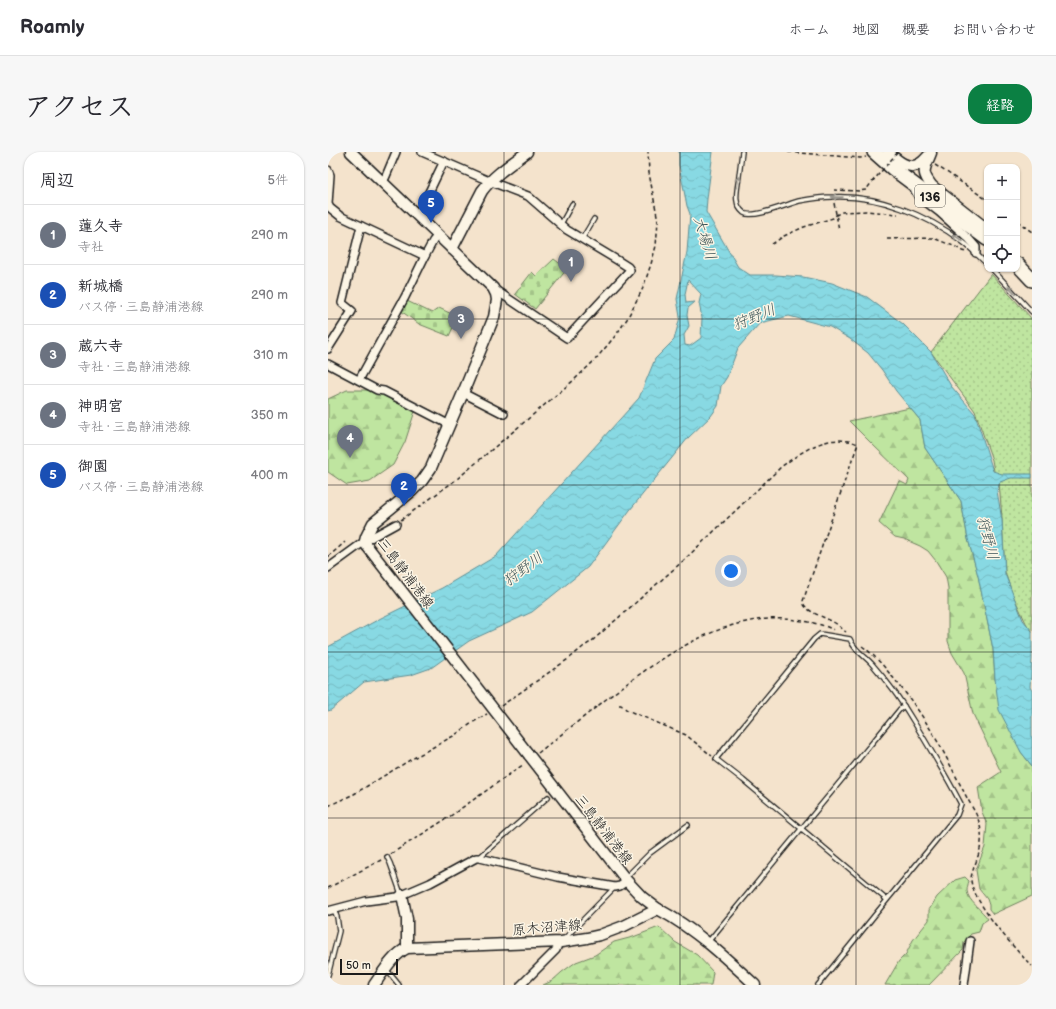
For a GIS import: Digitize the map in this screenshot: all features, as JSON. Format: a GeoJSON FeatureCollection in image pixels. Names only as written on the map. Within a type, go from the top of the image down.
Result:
{"type":"FeatureCollection","features":[{"type":"Feature","properties":{"kind":"highway","name":"136"},"geometry":{"type":"LineString","coordinates":[[880,153],[915,186],[984,237]]}},
{"type":"Feature","properties":{"kind":"highway","name":"136"},"geometry":{"type":"LineString","coordinates":[[880,153],[984,231]]}},
{"type":"Feature","properties":{"kind":"highway"},"geometry":{"type":"LineString","coordinates":[[1020,262],[1032,274]]}},
{"type":"Feature","properties":{"kind":"highway"},"geometry":{"type":"LineString","coordinates":[[1020,267],[1032,280]]}},
{"type":"Feature","properties":{"kind":"main road"},"geometry":{"type":"LineString","coordinates":[[351,152],[494,288]]}},
{"type":"Feature","properties":{"kind":"main road"},"geometry":{"type":"LineString","coordinates":[[452,249],[482,191],[489,181],[527,152]]}},
{"type":"Feature","properties":{"kind":"main road"},"geometry":{"type":"LineString","coordinates":[[880,153],[908,166],[919,164],[930,156]]}},
{"type":"Feature","properties":{"kind":"main road"},"geometry":{"type":"LineString","coordinates":[[930,156],[924,173],[926,179],[932,186],[984,228]]}},
{"type":"Feature","properties":{"kind":"main road","name":"三島静浦港線"},"geometry":{"type":"LineString","coordinates":[[494,288],[497,300],[494,317],[431,468],[412,492],[372,523],[367,534],[366,544],[626,879],[642,897],[658,909]]}},
{"type":"Feature","properties":{"kind":"main road"},"geometry":{"type":"LineString","coordinates":[[374,985],[398,954],[408,948],[407,919],[402,895]]}},
{"type":"Feature","properties":{"kind":"main road"},"geometry":{"type":"LineString","coordinates":[[658,909],[672,917],[708,943],[755,985]]}},
{"type":"Feature","properties":{"kind":"main road","name":"原木沼津線"},"geometry":{"type":"LineString","coordinates":[[408,948],[560,942],[587,938],[624,926],[658,909]]}},
{"type":"Feature","properties":{"kind":"street"},"geometry":{"type":"LineString","coordinates":[[382,182],[396,152]]}},
{"type":"Feature","properties":{"kind":"street"},"geometry":{"type":"LineString","coordinates":[[422,152],[528,196],[561,224],[582,239],[618,260],[630,270],[567,338],[494,288]]}},
{"type":"Feature","properties":{"kind":"street"},"geometry":{"type":"LineString","coordinates":[[418,215],[444,161]]}},
{"type":"Feature","properties":{"kind":"street"},"geometry":{"type":"LineString","coordinates":[[328,170],[330,175],[328,204],[334,212],[425,256]]}},
{"type":"Feature","properties":{"kind":"street"},"geometry":{"type":"LineString","coordinates":[[915,186],[915,191],[918,196],[969,239],[976,247],[976,253]]}},
{"type":"Feature","properties":{"kind":"street"},"geometry":{"type":"LineString","coordinates":[[328,349],[352,311],[342,303],[361,226]]}},
{"type":"Feature","properties":{"kind":"street"},"geometry":{"type":"LineString","coordinates":[[359,380],[405,297],[433,241],[438,235]]}},
{"type":"Feature","properties":{"kind":"street"},"geometry":{"type":"LineString","coordinates":[[328,364],[377,390],[384,391],[450,425]]}},
{"type":"Feature","properties":{"kind":"street"},"geometry":{"type":"LineString","coordinates":[[463,393],[504,414]]}},
{"type":"Feature","properties":{"kind":"street"},"geometry":{"type":"LineString","coordinates":[[328,568],[396,524]]}},
{"type":"Feature","properties":{"kind":"street"},"geometry":{"type":"LineString","coordinates":[[331,910],[366,901],[397,897],[430,883],[476,858],[558,877],[615,887],[620,886],[626,879]]}},
{"type":"Feature","properties":{"kind":"street"},"geometry":{"type":"LineString","coordinates":[[964,985],[970,941]]}},
{"type":"Feature","properties":{"kind":"street"},"geometry":{"type":"LineString","coordinates":[[521,985],[556,950],[560,942]]}},
{"type":"Feature","properties":{"kind":"lane"},"geometry":{"type":"LineString","coordinates":[[742,152],[736,197],[738,205],[743,212],[748,215],[757,214],[799,201],[833,197],[868,199],[897,206],[945,229],[964,242],[984,261]]}},
{"type":"Feature","properties":{"kind":"lane"},"geometry":{"type":"LineString","coordinates":[[561,224],[572,204]]}},
{"type":"Feature","properties":{"kind":"lane"},"geometry":{"type":"LineString","coordinates":[[582,239],[594,219]]}},
{"type":"Feature","properties":{"kind":"lane"},"geometry":{"type":"LineString","coordinates":[[995,272],[1032,312]]}},
{"type":"Feature","properties":{"kind":"lane"},"geometry":{"type":"LineString","coordinates":[[818,985],[957,815],[961,806],[949,780],[904,706],[872,664],[858,651],[851,643],[850,639],[820,634],[814,639],[716,759],[887,900]]}},
{"type":"Feature","properties":{"kind":"lane"},"geometry":{"type":"LineString","coordinates":[[708,943],[904,706]]}},
{"type":"Feature","properties":{"kind":"lane"},"geometry":{"type":"LineString","coordinates":[[480,858],[548,797]]}},
{"type":"Feature","properties":{"kind":"lane"},"geometry":{"type":"LineString","coordinates":[[626,879],[650,853],[688,825]]}},
{"type":"Feature","properties":{"kind":"lane"},"geometry":{"type":"LineString","coordinates":[[386,857],[390,863],[402,895]]}},
{"type":"Feature","properties":{"kind":"lane"},"geometry":{"type":"LineString","coordinates":[[560,942],[615,887]]}},
{"type":"Feature","properties":{"kind":"lane"},"geometry":{"type":"LineString","coordinates":[[328,975],[339,931],[337,917],[331,910]]}},
{"type":"Feature","properties":{"kind":"lane"},"geometry":{"type":"LineString","coordinates":[[386,969],[399,985]]}},
{"type":"Feature","properties":{"kind":"path"},"geometry":{"type":"LineString","coordinates":[[396,524],[457,479],[574,380],[595,360],[616,336],[627,319],[642,288],[656,246],[658,220],[649,173],[648,152]]}},
{"type":"Feature","properties":{"kind":"path"},"geometry":{"type":"LineString","coordinates":[[788,152],[860,158],[880,153]]}},
{"type":"Feature","properties":{"kind":"path"},"geometry":{"type":"LineString","coordinates":[[834,190],[866,190],[898,152]]}},
{"type":"Feature","properties":{"kind":"path"},"geometry":{"type":"LineString","coordinates":[[930,156],[948,173],[984,198]]}},
{"type":"Feature","properties":{"kind":"path"},"geometry":{"type":"LineString","coordinates":[[833,197],[839,230]]}},
{"type":"Feature","properties":{"kind":"path"},"geometry":{"type":"LineString","coordinates":[[772,244],[784,236],[804,227],[833,218],[842,212],[866,211],[902,214],[906,210]]}},
{"type":"Feature","properties":{"kind":"path"},"geometry":{"type":"LineString","coordinates":[[1020,223],[1032,232]]}},
{"type":"Feature","properties":{"kind":"path"},"geometry":{"type":"LineString","coordinates":[[887,239],[933,238],[962,251],[972,254],[976,253]]}},
{"type":"Feature","properties":{"kind":"path"},"geometry":{"type":"LineString","coordinates":[[499,707],[592,641],[683,561],[781,467],[797,455],[819,444],[835,440],[851,441],[858,444],[803,604],[806,609],[835,623],[850,639],[863,647],[879,661],[910,698],[923,717],[978,818],[982,840],[972,874],[974,892],[986,911],[1009,941],[1032,966]]}},
{"type":"Feature","properties":{"kind":"path"},"geometry":{"type":"LineString","coordinates":[[328,557],[345,542]]}},
{"type":"Feature","properties":{"kind":"path"},"geometry":{"type":"LineString","coordinates":[[328,888],[386,857],[449,817],[531,757],[638,675],[684,647],[727,627],[776,618],[806,621],[835,630]]}},
{"type":"Feature","properties":{"kind":"path"},"geometry":{"type":"LineString","coordinates":[[619,705],[627,710],[686,735],[716,759]]}},
{"type":"Feature","properties":{"kind":"path"},"geometry":{"type":"LineString","coordinates":[[328,806],[354,794],[410,760],[456,735],[475,720],[487,714]]}},
{"type":"Feature","properties":{"kind":"green space"},"geometry":{"type":"Polygon","coordinates":[[[554,259],[567,269],[535,309],[515,294],[532,272],[536,276],[554,259]]]}},
{"type":"Feature","properties":{"kind":"green space"},"geometry":{"type":"Polygon","coordinates":[[[991,274],[1032,319],[1032,633],[1012,593],[1005,572],[999,482],[994,471],[992,460],[975,411],[931,352],[991,274]]]}},
{"type":"Feature","properties":{"kind":"green space"},"geometry":{"type":"Polygon","coordinates":[[[407,301],[432,313],[439,308],[458,317],[449,336],[419,324],[401,311],[407,301]]]}},
{"type":"Feature","properties":{"kind":"green space"},"geometry":{"type":"Polygon","coordinates":[[[347,390],[377,390],[415,411],[405,442],[393,465],[370,481],[347,485],[328,472],[328,399],[347,390]]]}},
{"type":"Feature","properties":{"kind":"green space"},"geometry":{"type":"Polygon","coordinates":[[[910,408],[920,420],[925,448],[961,501],[993,649],[995,679],[1021,752],[1032,766],[1032,896],[993,914],[989,909],[987,899],[979,889],[976,870],[985,847],[987,824],[982,812],[978,787],[1001,772],[973,714],[964,673],[952,653],[948,641],[948,588],[946,577],[928,551],[904,539],[895,537],[879,523],[899,481],[907,485],[909,480],[849,421],[910,408]]]}},
{"type":"Feature","properties":{"kind":"green space"},"geometry":{"type":"Polygon","coordinates":[[[965,877],[969,881],[967,891],[968,895],[988,919],[982,923],[979,932],[971,934],[964,942],[963,950],[929,985],[885,985],[899,961],[906,954],[913,940],[929,920],[929,910],[937,897],[955,880],[965,877]]]}},
{"type":"Feature","properties":{"kind":"green space"},"geometry":{"type":"Polygon","coordinates":[[[659,927],[675,942],[697,955],[713,972],[711,985],[543,985],[552,981],[576,962],[595,955],[614,942],[633,937],[659,927]]]}},
{"type":"Feature","properties":{"kind":"water"},"geometry":{"type":"Polygon","coordinates":[[[679,152],[713,152],[706,212],[738,267],[750,275],[803,277],[832,283],[867,297],[903,324],[931,352],[951,386],[975,414],[993,471],[1002,474],[1032,474],[1032,478],[1011,478],[1000,482],[997,491],[1002,520],[1005,574],[1023,620],[1032,631],[1030,687],[1032,691],[1032,766],[1021,752],[999,710],[993,649],[961,501],[925,448],[920,420],[868,353],[850,339],[830,327],[789,316],[760,323],[738,348],[727,377],[721,386],[718,406],[711,416],[688,438],[630,510],[588,567],[532,612],[469,641],[431,668],[411,675],[364,682],[328,711],[328,647],[381,618],[442,588],[496,556],[639,398],[655,359],[674,340],[680,317],[677,299],[687,252],[690,214],[679,165],[679,152]],[[688,280],[685,294],[686,303],[695,302],[688,308],[687,315],[689,326],[684,335],[685,345],[690,346],[701,338],[702,318],[699,303],[701,294],[688,280]]]}},
{"type":"Feature","properties":{"kind":"place","name":"御園"},"geometry":{"type":"Point","coordinates":[431,223]}},
{"type":"Feature","properties":{"kind":"place","name":"蓮久寺"},"geometry":{"type":"Point","coordinates":[571,282]}},
{"type":"Feature","properties":{"kind":"place","name":"蔵六寺"},"geometry":{"type":"Point","coordinates":[461,339]}},
{"type":"Feature","properties":{"kind":"place","name":"神明宮"},"geometry":{"type":"Point","coordinates":[350,458]}},
{"type":"Feature","properties":{"kind":"place","name":"新城橋"},"geometry":{"type":"Point","coordinates":[404,506]}},
{"type":"Feature","properties":{"kind":"water label","name":"大場川"},"geometry":{"type":"Point","coordinates":[705,238]}},
{"type":"Feature","properties":{"kind":"water label","name":"狩野川"},"geometry":{"type":"Point","coordinates":[754,317]}},
{"type":"Feature","properties":{"kind":"water label","name":"狩野川"},"geometry":{"type":"Point","coordinates":[988,538]}},
{"type":"Feature","properties":{"kind":"water label","name":"狩野川"},"geometry":{"type":"Point","coordinates":[523,569]}}]}
